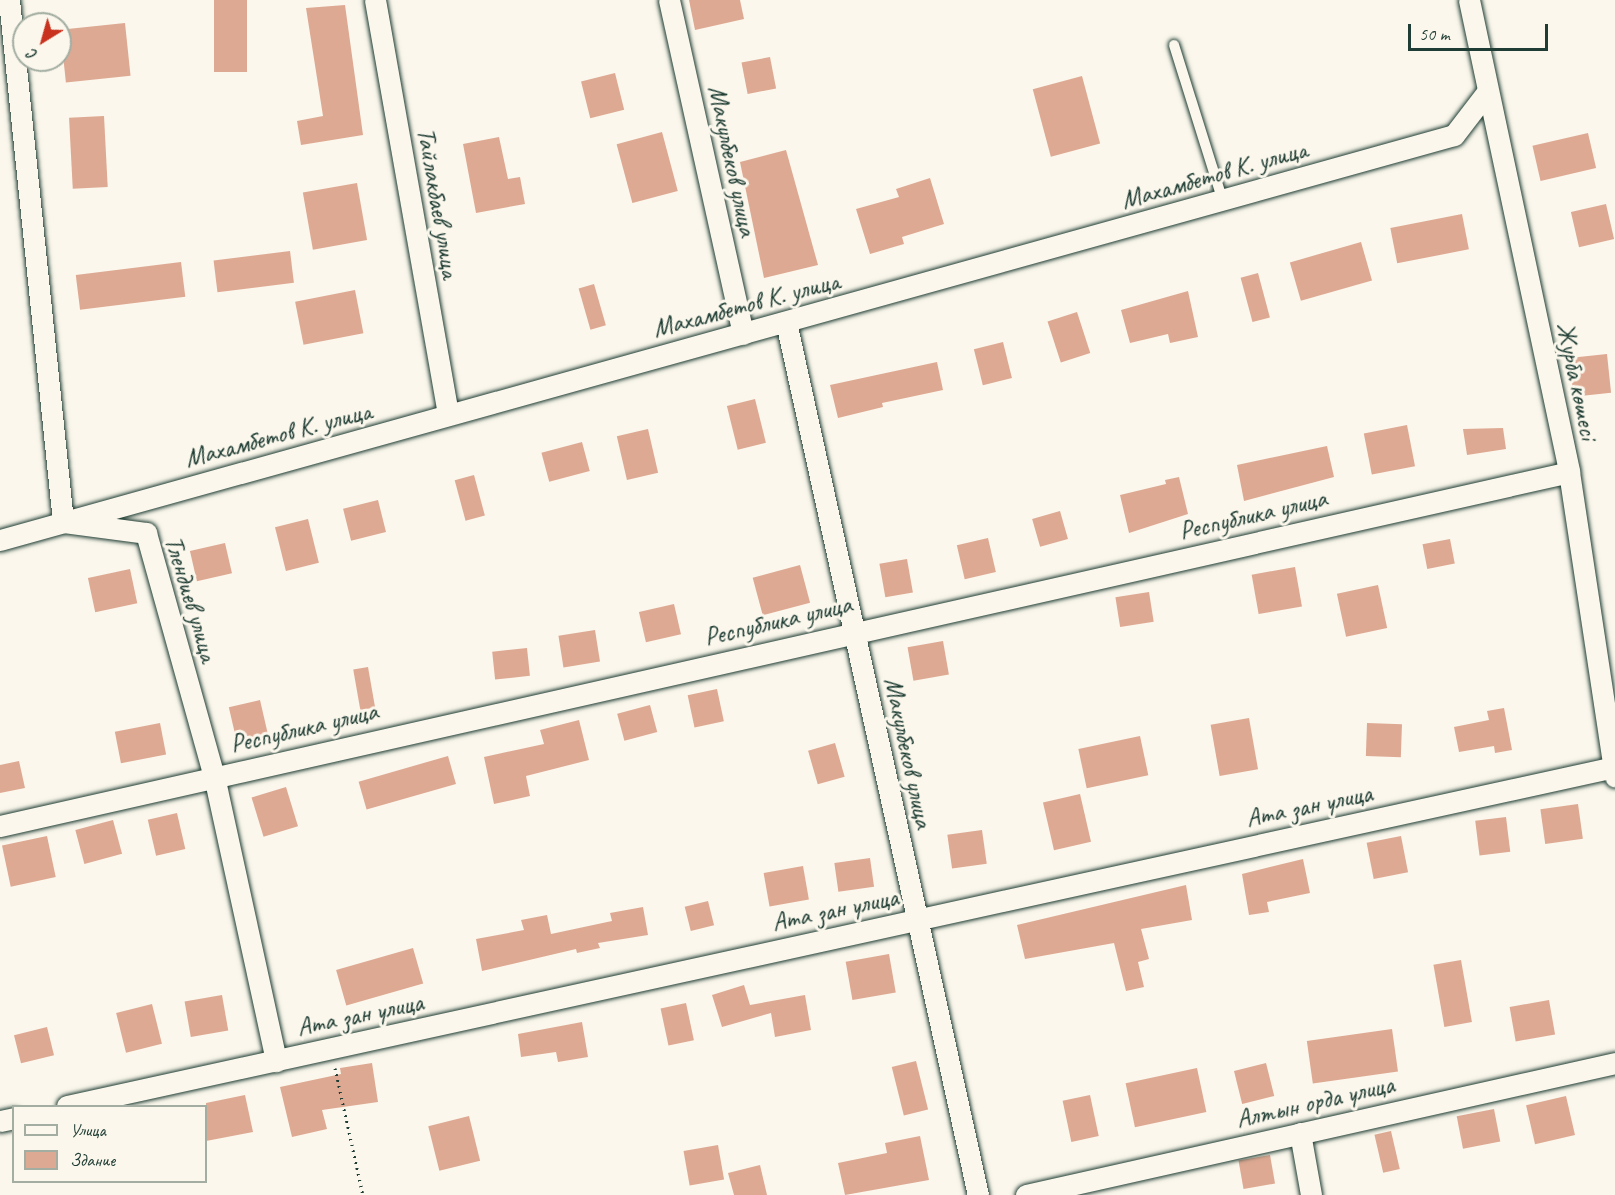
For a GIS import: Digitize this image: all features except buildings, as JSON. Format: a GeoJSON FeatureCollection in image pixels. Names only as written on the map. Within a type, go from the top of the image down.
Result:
{"type":"FeatureCollection","features":[{"type":"Feature","properties":{"kind":"street"},"geometry":{"type":"LineString","coordinates":[[9,0],[63,522]]}},
{"type":"Feature","properties":{"kind":"street","name":"Тайлакбаев улица"},"geometry":{"type":"LineString","coordinates":[[375,0],[448,416]]}},
{"type":"Feature","properties":{"kind":"street","name":"Макулбеков улица"},"geometry":{"type":"LineString","coordinates":[[669,0],[743,334]]}},
{"type":"Feature","properties":{"kind":"street","name":"Журба көшесі"},"geometry":{"type":"LineString","coordinates":[[1468,0],[1569,472],[1614,772]]}},
{"type":"Feature","properties":{"kind":"street","name":"Махамбетов К. улица"},"geometry":{"type":"LineString","coordinates":[[0,540],[1454,135],[1487,92]]}},
{"type":"Feature","properties":{"kind":"street","name":"Макулбеков улица"},"geometry":{"type":"LineString","coordinates":[[786,322],[978,1195]]}},
{"type":"Feature","properties":{"kind":"street","name":"Республика улица"},"geometry":{"type":"LineString","coordinates":[[0,826],[1569,472]]}},
{"type":"Feature","properties":{"kind":"street","name":"Тлендиев улица"},"geometry":{"type":"LineString","coordinates":[[63,522],[146,533],[214,776],[276,1061]]}},
{"type":"Feature","properties":{"kind":"street","name":"Ата зан улица"},"geometry":{"type":"LineString","coordinates":[[76,1105],[917,920],[1614,772]]}},
{"type":"Feature","properties":{"kind":"street","name":"Алтын орда улица"},"geometry":{"type":"LineString","coordinates":[[1026,1195],[1615,1063]]}},
{"type":"Feature","properties":{"kind":"street"},"geometry":{"type":"LineString","coordinates":[[1300,1134],[1311,1195]]}},
{"type":"Feature","properties":{"kind":"lane"},"geometry":{"type":"LineString","coordinates":[[1174,45],[1223,201]]}},
{"type":"Feature","properties":{"kind":"path"},"geometry":{"type":"LineString","coordinates":[[331,1049],[363,1195]]}}]}
